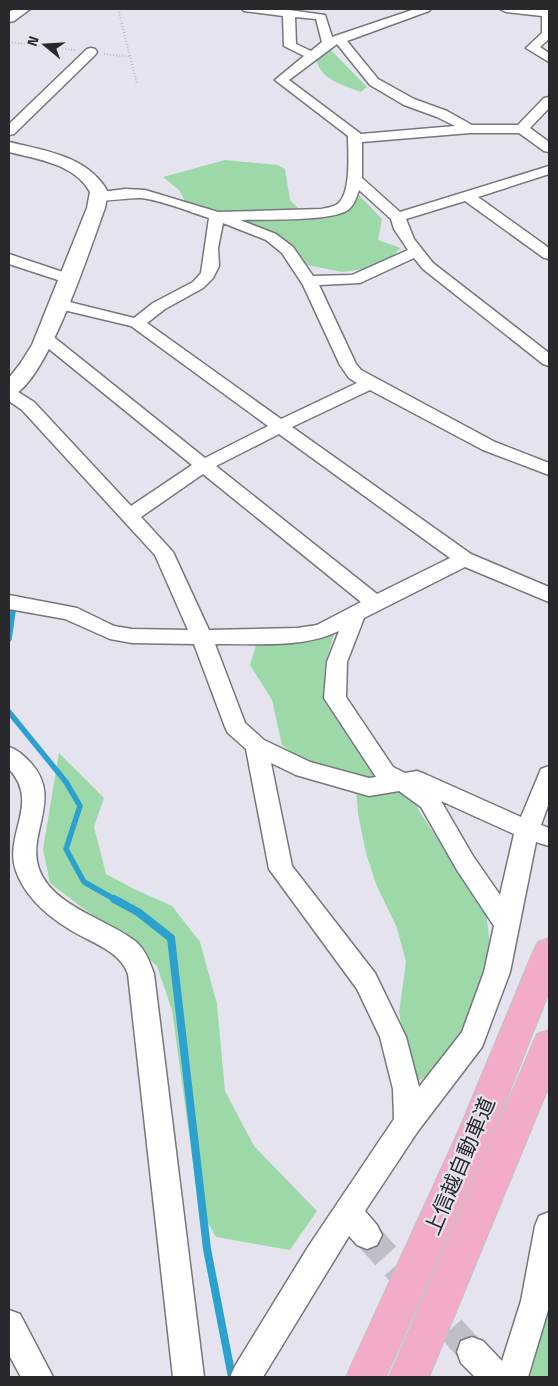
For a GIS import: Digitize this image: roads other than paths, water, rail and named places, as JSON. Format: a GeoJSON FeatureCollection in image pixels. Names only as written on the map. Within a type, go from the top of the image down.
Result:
{"type":"FeatureCollection","features":[{"type":"Feature","properties":{"kind":"highway","name":"上信越自動車道"},"geometry":{"type":"LineString","coordinates":[[366,1377],[474,1136],[549,952]]}},
{"type":"Feature","properties":{"kind":"highway","name":"上信越自動車道"},"geometry":{"type":"LineString","coordinates":[[409,1377],[549,1045]]}},
{"type":"Feature","properties":{"kind":"street"},"geometry":{"type":"LineString","coordinates":[[9,18],[23,9]]}},
{"type":"Feature","properties":{"kind":"street"},"geometry":{"type":"LineString","coordinates":[[248,9],[267,12],[302,12],[321,17],[334,41],[374,82],[409,102],[442,114],[470,129]]}},
{"type":"Feature","properties":{"kind":"street"},"geometry":{"type":"LineString","coordinates":[[321,17],[332,9]]}},
{"type":"Feature","properties":{"kind":"street"},"geometry":{"type":"LineString","coordinates":[[217,216],[321,213],[341,208],[348,202],[355,179],[355,135],[281,80],[311,55],[334,41],[425,9]]}},
{"type":"Feature","properties":{"kind":"street"},"geometry":{"type":"LineString","coordinates":[[506,9],[548,12],[548,34],[532,48],[549,58]]}},
{"type":"Feature","properties":{"kind":"street"},"geometry":{"type":"LineString","coordinates":[[289,13],[290,46],[311,55]]}},
{"type":"Feature","properties":{"kind":"street"},"geometry":{"type":"LineString","coordinates":[[9,130],[91,52]]}},
{"type":"Feature","properties":{"kind":"street"},"geometry":{"type":"LineString","coordinates":[[522,129],[549,101]]}},
{"type":"Feature","properties":{"kind":"street"},"geometry":{"type":"LineString","coordinates":[[356,138],[470,129],[522,129],[549,148]]}},
{"type":"Feature","properties":{"kind":"street"},"geometry":{"type":"LineString","coordinates":[[9,147],[57,160],[82,171],[97,187],[99,196],[96,208],[44,337],[29,367],[9,392],[28,406],[163,552],[202,637],[236,727],[256,746],[304,769],[369,787],[417,780],[537,833]]}},
{"type":"Feature","properties":{"kind":"street"},"geometry":{"type":"LineString","coordinates":[[398,216],[549,170]]}},
{"type":"Feature","properties":{"kind":"street"},"geometry":{"type":"LineString","coordinates":[[355,179],[398,216],[401,229],[428,266],[549,361]]}},
{"type":"Feature","properties":{"kind":"street"},"geometry":{"type":"LineString","coordinates":[[99,196],[125,193],[145,194],[217,216],[271,237],[288,250],[309,281],[342,356],[355,374],[489,446],[549,469]]}},
{"type":"Feature","properties":{"kind":"street"},"geometry":{"type":"LineString","coordinates":[[466,195],[549,254]]}},
{"type":"Feature","properties":{"kind":"street"},"geometry":{"type":"LineString","coordinates":[[137,323],[159,306],[198,285],[208,275],[211,266],[211,248],[217,216]]}},
{"type":"Feature","properties":{"kind":"street"},"geometry":{"type":"LineString","coordinates":[[309,281],[355,280],[416,252]]}},
{"type":"Feature","properties":{"kind":"street"},"geometry":{"type":"LineString","coordinates":[[9,259],[68,278]]}},
{"type":"Feature","properties":{"kind":"street"},"geometry":{"type":"LineString","coordinates":[[57,304],[137,323],[464,559],[549,595]]}},
{"type":"Feature","properties":{"kind":"street"},"geometry":{"type":"LineString","coordinates":[[44,337],[205,465],[366,608]]}},
{"type":"Feature","properties":{"kind":"street"},"geometry":{"type":"LineString","coordinates":[[129,516],[205,465],[280,426],[370,383]]}},
{"type":"Feature","properties":{"kind":"street"},"geometry":{"type":"LineString","coordinates":[[18,604],[70,614],[110,632],[132,636],[296,635],[321,630],[464,559]]}},
{"type":"Feature","properties":{"kind":"street"},"geometry":{"type":"LineString","coordinates":[[366,608],[337,662],[335,698],[385,773],[403,782],[429,801],[465,863],[507,925]]}},
{"type":"Feature","properties":{"kind":"street"},"geometry":{"type":"LineString","coordinates":[[256,746],[281,869],[366,981],[393,1037],[406,1089],[408,1122]]}},
{"type":"Feature","properties":{"kind":"street"},"geometry":{"type":"LineString","coordinates":[[9,755],[28,775],[33,790],[32,817],[24,850],[27,870],[41,894],[76,921],[127,949],[137,962],[141,974],[190,1377]]}},
{"type":"Feature","properties":{"kind":"street"},"geometry":{"type":"LineString","coordinates":[[246,1377],[313,1265],[408,1122],[473,1039],[497,972],[518,865],[537,833],[549,775]]}},
{"type":"Feature","properties":{"kind":"street"},"geometry":{"type":"LineString","coordinates":[[348,1212],[368,1235]]}},
{"type":"Feature","properties":{"kind":"street"},"geometry":{"type":"LineString","coordinates":[[513,1377],[536,1301],[549,1233]]}},
{"type":"Feature","properties":{"kind":"street"},"geometry":{"type":"LineString","coordinates":[[9,1324],[38,1377]]}},
{"type":"Feature","properties":{"kind":"street"},"geometry":{"type":"LineString","coordinates":[[472,1352],[496,1377]]}},
{"type":"Feature","properties":{"kind":"waterway"},"geometry":{"type":"LineString","coordinates":[[9,604],[13,611],[9,639]]}},
{"type":"Feature","properties":{"kind":"waterway"},"geometry":{"type":"LineString","coordinates":[[9,712],[66,782],[80,806],[66,849],[84,882],[116,900]]}},
{"type":"Feature","properties":{"kind":"waterway"},"geometry":{"type":"LineString","coordinates":[[114,899],[138,912],[171,938],[207,1249],[232,1377]]}},
{"type":"Feature","properties":{"kind":"tunnel"},"geometry":{"type":"LineString","coordinates":[[367,1235],[472,1352]]}}]}
